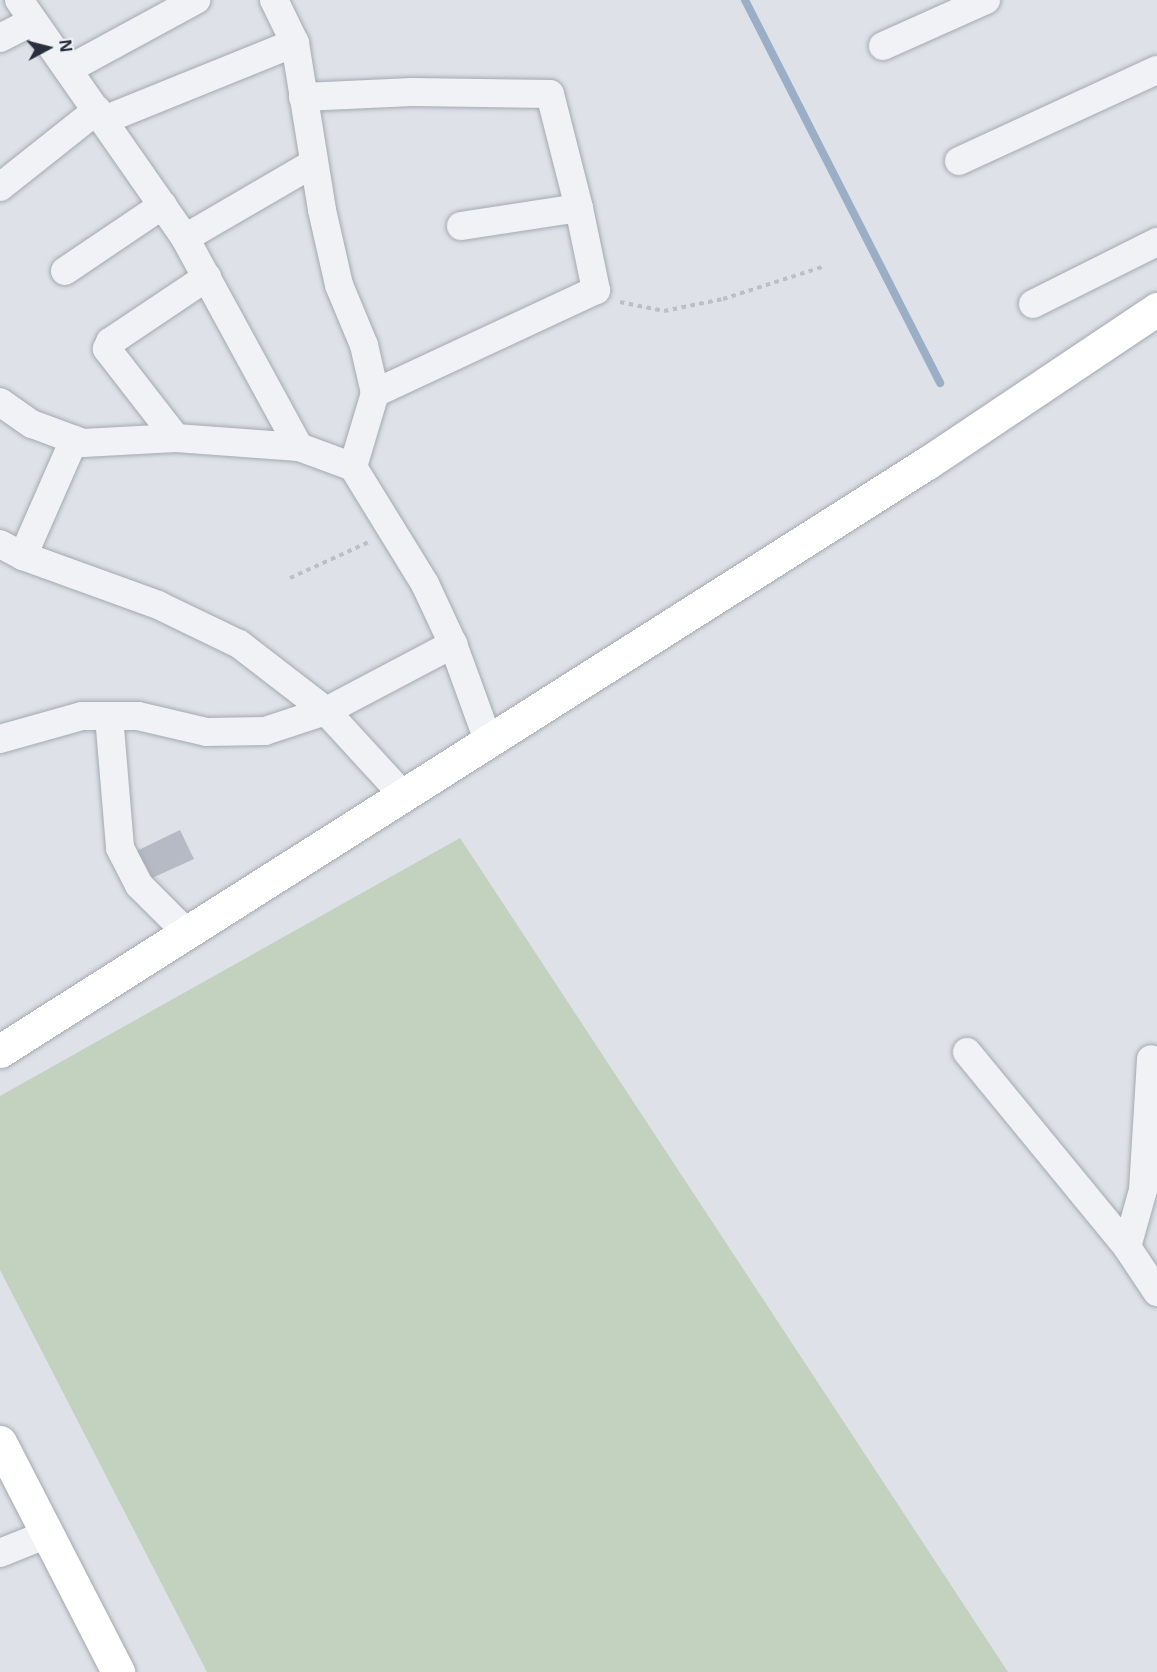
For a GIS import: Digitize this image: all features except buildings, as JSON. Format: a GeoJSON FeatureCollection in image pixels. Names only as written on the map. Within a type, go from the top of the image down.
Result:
{"type":"FeatureCollection","features":[{"type":"Feature","properties":{"kind":"street"},"geometry":{"type":"LineString","coordinates":[[69,69],[196,0]]}},
{"type":"Feature","properties":{"kind":"street"},"geometry":{"type":"LineString","coordinates":[[274,0],[295,43],[312,164],[339,285],[364,345],[375,393],[353,467]]}},
{"type":"Feature","properties":{"kind":"street"},"geometry":{"type":"LineString","coordinates":[[883,46],[986,0]]}},
{"type":"Feature","properties":{"kind":"street"},"geometry":{"type":"LineString","coordinates":[[0,38],[26,11],[69,69],[185,238],[299,447]]}},
{"type":"Feature","properties":{"kind":"street"},"geometry":{"type":"LineString","coordinates":[[0,187],[101,115],[295,43]]}},
{"type":"Feature","properties":{"kind":"street"},"geometry":{"type":"LineString","coordinates":[[959,161],[1157,70]]}},
{"type":"Feature","properties":{"kind":"street"},"geometry":{"type":"LineString","coordinates":[[303,97],[412,92],[550,94],[579,208],[596,290],[375,393]]}},
{"type":"Feature","properties":{"kind":"street"},"geometry":{"type":"LineString","coordinates":[[185,238],[312,164]]}},
{"type":"Feature","properties":{"kind":"street"},"geometry":{"type":"LineString","coordinates":[[65,271],[163,205]]}},
{"type":"Feature","properties":{"kind":"street"},"geometry":{"type":"LineString","coordinates":[[461,226],[579,208]]}},
{"type":"Feature","properties":{"kind":"street"},"geometry":{"type":"LineString","coordinates":[[1033,304],[1157,242]]}},
{"type":"Feature","properties":{"kind":"street"},"geometry":{"type":"LineString","coordinates":[[176,438],[107,349],[110,342],[207,277]]}},
{"type":"Feature","properties":{"kind":"street"},"geometry":{"type":"LineString","coordinates":[[0,1051],[927,463],[1157,309]]}},
{"type":"Feature","properties":{"kind":"street"},"geometry":{"type":"LineString","coordinates":[[0,402],[32,424],[83,443],[176,438],[299,447],[353,467],[395,531],[453,644],[488,740]]}},
{"type":"Feature","properties":{"kind":"street"},"geometry":{"type":"LineString","coordinates":[[74,440],[11,550],[158,605],[239,644],[327,711],[403,795]]}},
{"type":"Feature","properties":{"kind":"street"},"geometry":{"type":"LineString","coordinates":[[0,739],[82,716],[138,716],[207,732],[266,731],[327,711],[453,644]]}},
{"type":"Feature","properties":{"kind":"street"},"geometry":{"type":"LineString","coordinates":[[110,716],[120,848],[139,885],[186,932]]}},
{"type":"Feature","properties":{"kind":"street"},"geometry":{"type":"LineString","coordinates":[[968,1052],[1128,1247],[1157,1292]]}},
{"type":"Feature","properties":{"kind":"street"},"geometry":{"type":"LineString","coordinates":[[1128,1247],[1143,1190],[1151,1059]]}},
{"type":"Feature","properties":{"kind":"street"},"geometry":{"type":"LineString","coordinates":[[0,1443],[118,1672]]}},
{"type":"Feature","properties":{"kind":"street"},"geometry":{"type":"LineString","coordinates":[[0,1553],[47,1534]]}},
{"type":"Feature","properties":{"kind":"path"},"geometry":{"type":"LineString","coordinates":[[596,290],[611,301],[664,311],[723,299],[825,266]]}},
{"type":"Feature","properties":{"kind":"path"},"geometry":{"type":"LineString","coordinates":[[290,578],[395,531]]}},
{"type":"Feature","properties":{"kind":"green space"},"geometry":{"type":"Polygon","coordinates":[[[460,838],[1008,1672],[207,1672],[0,1270],[0,1096],[460,838]]]}},
{"type":"Feature","properties":{"kind":"waterway"},"geometry":{"type":"LineString","coordinates":[[745,0],[940,383]]}}]}
